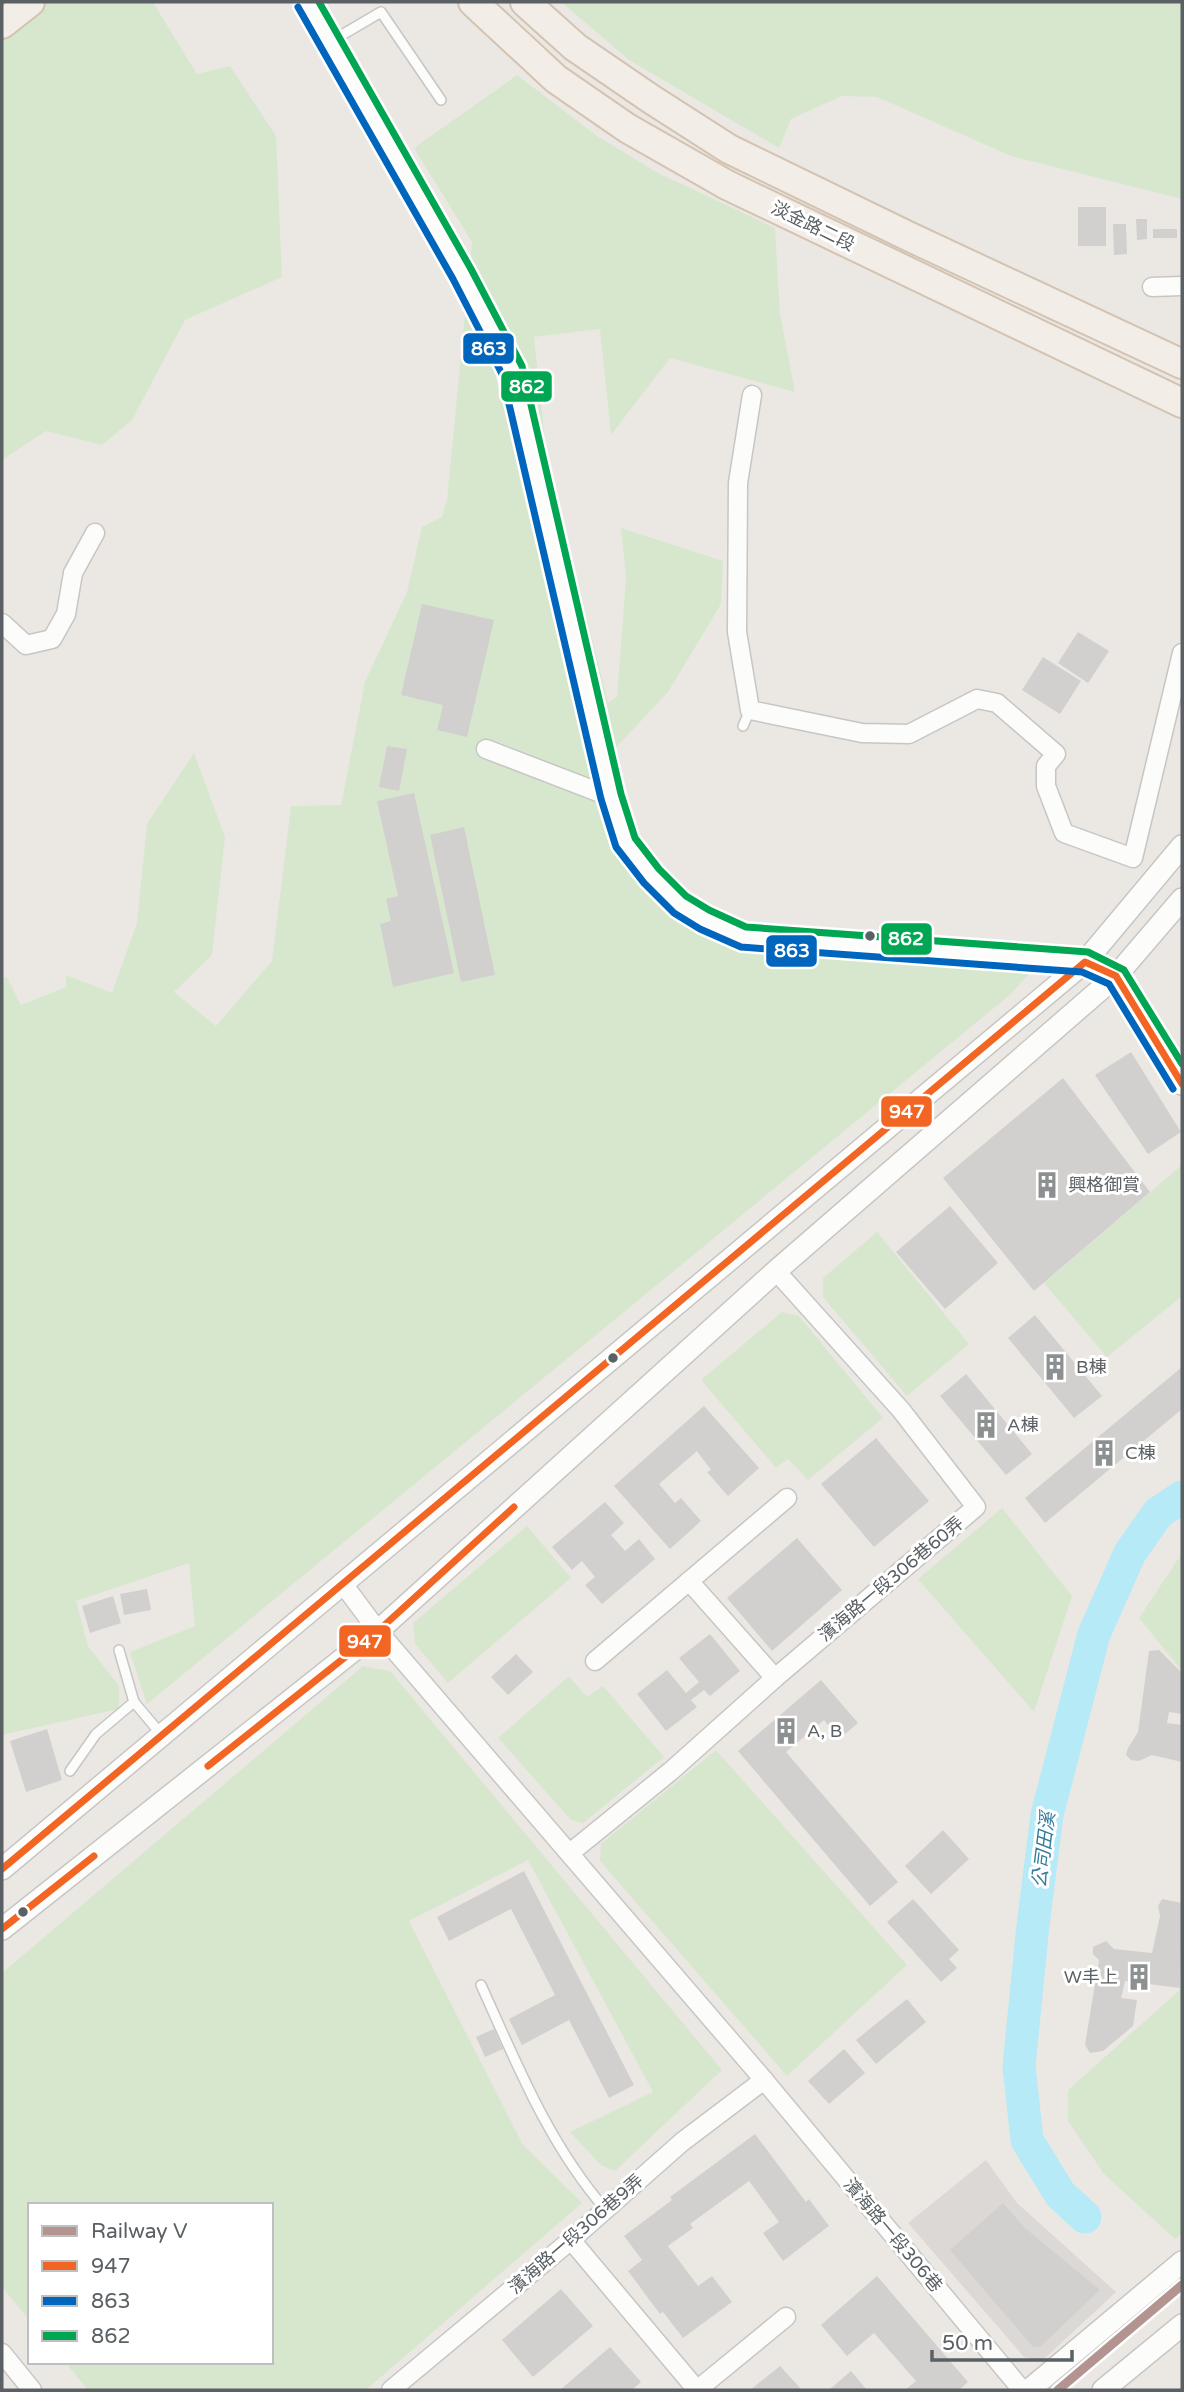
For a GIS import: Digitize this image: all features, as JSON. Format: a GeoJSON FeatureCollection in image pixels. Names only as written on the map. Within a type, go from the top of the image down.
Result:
{"type":"FeatureCollection","features":[{"type":"Feature","properties":{"kind":"main road"},"geometry":{"type":"LineString","coordinates":[[2,24],[30,2]]}},
{"type":"Feature","properties":{"kind":"main road","name":"淡金路二段"},"geometry":{"type":"LineString","coordinates":[[473,2],[556,79],[627,128],[716,178],[1182,403]]}},
{"type":"Feature","properties":{"kind":"main road","name":"淡金路二段"},"geometry":{"type":"LineString","coordinates":[[525,2],[575,47],[729,149],[1182,364]]}},
{"type":"Feature","properties":{"kind":"street"},"geometry":{"type":"LineString","coordinates":[[307,2],[462,274],[512,370],[611,797],[626,843],[651,876],[679,904],[743,937],[1085,962],[1116,976],[1182,1084]]}},
{"type":"Feature","properties":{"kind":"street"},"geometry":{"type":"LineString","coordinates":[[1152,287],[1182,286]]}},
{"type":"Feature","properties":{"kind":"street"},"geometry":{"type":"LineString","coordinates":[[752,395],[738,483],[737,632],[747,718],[862,733],[909,734],[977,699],[997,703],[1056,754],[1046,766],[1045,786],[1063,832],[1133,858],[1158,875]]}},
{"type":"Feature","properties":{"kind":"street"},"geometry":{"type":"LineString","coordinates":[[2,623],[26,645],[52,639],[65,614],[73,573],[95,533]]}},
{"type":"Feature","properties":{"kind":"street"},"geometry":{"type":"LineString","coordinates":[[1133,858],[1182,653]]}},
{"type":"Feature","properties":{"kind":"street"},"geometry":{"type":"LineString","coordinates":[[486,749],[611,797]]}},
{"type":"Feature","properties":{"kind":"street"},"geometry":{"type":"LineString","coordinates":[[2,1869],[1085,962],[1182,846]]}},
{"type":"Feature","properties":{"kind":"street"},"geometry":{"type":"LineString","coordinates":[[2,1929],[377,1631],[776,1271],[1116,976],[1182,899]]}},
{"type":"Feature","properties":{"kind":"street","name":"濱海路一段306巷60弄"},"geometry":{"type":"LineString","coordinates":[[570,1853],[671,1771],[775,1678],[976,1507],[901,1410],[776,1271]]}},
{"type":"Feature","properties":{"kind":"street"},"geometry":{"type":"LineString","coordinates":[[595,1661],[787,1498]]}},
{"type":"Feature","properties":{"kind":"street"},"geometry":{"type":"LineString","coordinates":[[689,1581],[775,1678]]}},
{"type":"Feature","properties":{"kind":"street","name":"濱海路一段306巷"},"geometry":{"type":"LineString","coordinates":[[343,1584],[377,1631],[764,2080],[1022,2390]]}},
{"type":"Feature","properties":{"kind":"street","name":"濱海路一段306巷9弄"},"geometry":{"type":"LineString","coordinates":[[399,2388],[682,2142],[764,2080]]}},
{"type":"Feature","properties":{"kind":"street"},"geometry":{"type":"LineString","coordinates":[[571,2240],[697,2390],[786,2316]]}},
{"type":"Feature","properties":{"kind":"street"},"geometry":{"type":"LineString","coordinates":[[1029,2390],[1182,2262]]}},
{"type":"Feature","properties":{"kind":"street"},"geometry":{"type":"LineString","coordinates":[[1103,2390],[1182,2325]]}},
{"type":"Feature","properties":{"kind":"street"},"geometry":{"type":"LineString","coordinates":[[2,2353],[32,2390]]}},
{"type":"Feature","properties":{"kind":"lane"},"geometry":{"type":"LineString","coordinates":[[330,42],[381,12],[441,100]]}},
{"type":"Feature","properties":{"kind":"lane"},"geometry":{"type":"LineString","coordinates":[[119,1650],[135,1702],[162,1735]]}},
{"type":"Feature","properties":{"kind":"lane"},"geometry":{"type":"LineString","coordinates":[[70,1771],[96,1734],[135,1702]]}},
{"type":"Feature","properties":{"kind":"lane"},"geometry":{"type":"LineString","coordinates":[[481,1985],[544,2122],[582,2182],[605,2209]]}},
{"type":"Feature","properties":{"kind":"shaded area"},"geometry":{"type":"Polygon","coordinates":[[[986,2160],[1017,2203],[1116,2292],[1043,2360],[1024,2357],[908,2223],[986,2160]]]}},
{"type":"Feature","properties":{"kind":"green space"},"geometry":{"type":"Polygon","coordinates":[[[156,2],[154,4],[197,74],[230,66],[276,136],[282,277],[185,320],[132,420],[102,445],[46,431],[2,460],[2,4],[156,2]]]}},
{"type":"Feature","properties":{"kind":"green space"},"geometry":{"type":"Polygon","coordinates":[[[561,2],[1182,2],[1182,199],[1011,156],[877,97],[842,96],[791,119],[779,148],[629,60],[561,2]]]}},
{"type":"Feature","properties":{"kind":"green space"},"geometry":{"type":"Polygon","coordinates":[[[517,75],[597,136],[658,173],[775,228],[780,314],[795,392],[670,358],[611,435],[600,329],[534,337],[546,450],[608,703],[617,697],[626,578],[621,528],[723,561],[721,604],[668,692],[606,758],[640,854],[692,911],[746,935],[1045,955],[1011,994],[147,1704],[130,1652],[195,1626],[189,1563],[76,1601],[88,1646],[119,1686],[119,1709],[2,1735],[2,979],[7,977],[21,1005],[66,987],[66,975],[112,993],[137,923],[147,824],[194,753],[225,837],[212,955],[174,992],[216,1026],[272,961],[291,806],[341,805],[365,682],[407,592],[422,527],[442,517],[447,500],[472,242],[414,148],[517,75]]]}},
{"type":"Feature","properties":{"kind":"green space"},"geometry":{"type":"Polygon","coordinates":[[[1182,1165],[1182,1296],[1107,1357],[1044,1283],[1182,1165]]]}},
{"type":"Feature","properties":{"kind":"green space"},"geometry":{"type":"Polygon","coordinates":[[[877,1232],[969,1344],[907,1396],[823,1297],[823,1278],[877,1232]]]}},
{"type":"Feature","properties":{"kind":"green space"},"geometry":{"type":"Polygon","coordinates":[[[782,1312],[799,1316],[883,1418],[808,1480],[788,1459],[776,1468],[701,1380],[782,1312]]]}},
{"type":"Feature","properties":{"kind":"green space"},"geometry":{"type":"Polygon","coordinates":[[[1002,1508],[1072,1596],[1034,1712],[918,1579],[1002,1508]]]}},
{"type":"Feature","properties":{"kind":"green space"},"geometry":{"type":"Polygon","coordinates":[[[527,1526],[571,1578],[448,1683],[415,1644],[413,1623],[527,1526]]]}},
{"type":"Feature","properties":{"kind":"green space"},"geometry":{"type":"Polygon","coordinates":[[[1182,1553],[1182,1671],[1139,1618],[1182,1553]]]}},
{"type":"Feature","properties":{"kind":"green space"},"geometry":{"type":"Polygon","coordinates":[[[363,1666],[390,1671],[722,2070],[615,2171],[601,2165],[570,2132],[653,2092],[528,1860],[409,1921],[523,2145],[582,2203],[366,2390],[88,2390],[67,2364],[273,2364],[273,2203],[28,2203],[28,2319],[2,2287],[2,1973],[363,1666]]]}},
{"type":"Feature","properties":{"kind":"green space"},"geometry":{"type":"Polygon","coordinates":[[[569,1676],[587,1697],[603,1686],[664,1757],[583,1823],[571,1820],[498,1738],[569,1676]]]}},
{"type":"Feature","properties":{"kind":"green space"},"geometry":{"type":"Polygon","coordinates":[[[716,1750],[907,1965],[787,2076],[600,1861],[601,1844],[716,1750]]]}},
{"type":"Feature","properties":{"kind":"green space"},"geometry":{"type":"Polygon","coordinates":[[[1182,1988],[1182,2233],[1175,2239],[1104,2174],[1068,2121],[1068,2090],[1182,1988]]]}},
{"type":"Feature","properties":{"kind":"building"},"geometry":{"type":"Polygon","coordinates":[[[1078,207],[1106,207],[1106,246],[1078,246],[1078,207]]]}},
{"type":"Feature","properties":{"kind":"building"},"geometry":{"type":"Polygon","coordinates":[[[1136,219],[1147,219],[1147,239],[1137,240],[1136,219]]]}},
{"type":"Feature","properties":{"kind":"building"},"geometry":{"type":"Polygon","coordinates":[[[1113,224],[1126,224],[1127,254],[1114,255],[1113,224]]]}},
{"type":"Feature","properties":{"kind":"building"},"geometry":{"type":"Polygon","coordinates":[[[1153,229],[1177,229],[1177,238],[1153,238],[1153,229]]]}},
{"type":"Feature","properties":{"kind":"building"},"geometry":{"type":"Polygon","coordinates":[[[422,604],[494,620],[467,737],[437,730],[443,705],[401,695],[422,604]]]}},
{"type":"Feature","properties":{"kind":"building"},"geometry":{"type":"Polygon","coordinates":[[[1078,632],[1109,651],[1088,683],[1058,663],[1078,632]]]}},
{"type":"Feature","properties":{"kind":"building"},"geometry":{"type":"Polygon","coordinates":[[[1043,657],[1081,681],[1060,714],[1022,690],[1043,657]]]}},
{"type":"Feature","properties":{"kind":"building"},"geometry":{"type":"Polygon","coordinates":[[[387,746],[407,749],[399,791],[379,787],[387,746]]]}},
{"type":"Feature","properties":{"kind":"building"},"geometry":{"type":"Polygon","coordinates":[[[414,793],[454,973],[393,987],[380,924],[391,921],[386,899],[398,896],[377,801],[414,793]]]}},
{"type":"Feature","properties":{"kind":"building"},"geometry":{"type":"Polygon","coordinates":[[[464,827],[495,975],[461,982],[430,835],[464,827]]]}},
{"type":"Feature","properties":{"kind":"building"},"geometry":{"type":"Polygon","coordinates":[[[1131,1052],[1181,1132],[1148,1154],[1095,1075],[1131,1052]]]}},
{"type":"Feature","properties":{"kind":"building","name":"興格御賞"},"geometry":{"type":"Polygon","coordinates":[[[1063,1078],[1150,1192],[1034,1291],[943,1178],[1063,1078]]]}},
{"type":"Feature","properties":{"kind":"building"},"geometry":{"type":"Polygon","coordinates":[[[950,1206],[998,1263],[945,1309],[896,1252],[950,1206]]]}},
{"type":"Feature","properties":{"kind":"building","name":"B棟"},"geometry":{"type":"Polygon","coordinates":[[[1035,1315],[1102,1396],[1074,1418],[1008,1338],[1035,1315]]]}},
{"type":"Feature","properties":{"kind":"building","name":"C棟"},"geometry":{"type":"Polygon","coordinates":[[[1182,1367],[1182,1409],[1045,1523],[1025,1498],[1182,1367]]]}},
{"type":"Feature","properties":{"kind":"building","name":"A棟"},"geometry":{"type":"Polygon","coordinates":[[[966,1374],[1032,1454],[1006,1475],[940,1396],[966,1374]]]}},
{"type":"Feature","properties":{"kind":"building"},"geometry":{"type":"Polygon","coordinates":[[[704,1406],[759,1468],[728,1496],[707,1472],[711,1470],[697,1451],[659,1484],[675,1503],[681,1498],[701,1521],[670,1549],[614,1486],[704,1406]]]}},
{"type":"Feature","properties":{"kind":"building"},"geometry":{"type":"Polygon","coordinates":[[[876,1438],[929,1501],[874,1547],[821,1484],[876,1438]]]}},
{"type":"Feature","properties":{"kind":"building"},"geometry":{"type":"Polygon","coordinates":[[[605,1502],[624,1523],[611,1535],[625,1551],[639,1539],[655,1559],[602,1604],[585,1585],[595,1577],[582,1561],[572,1570],[552,1547],[605,1502]]]}},
{"type":"Feature","properties":{"kind":"building"},"geometry":{"type":"Polygon","coordinates":[[[797,1538],[842,1590],[772,1651],[727,1598],[797,1538]]]}},
{"type":"Feature","properties":{"kind":"building"},"geometry":{"type":"Polygon","coordinates":[[[147,1589],[151,1610],[124,1615],[120,1594],[147,1589]]]}},
{"type":"Feature","properties":{"kind":"building"},"geometry":{"type":"Polygon","coordinates":[[[113,1596],[121,1623],[90,1633],[82,1606],[113,1596]]]}},
{"type":"Feature","properties":{"kind":"building"},"geometry":{"type":"Polygon","coordinates":[[[710,1634],[740,1671],[710,1696],[704,1690],[691,1700],[697,1707],[666,1731],[637,1694],[667,1670],[686,1693],[699,1682],[679,1658],[710,1634]]]}},
{"type":"Feature","properties":{"kind":"building"},"geometry":{"type":"Polygon","coordinates":[[[1159,1650],[1182,1673],[1182,1714],[1169,1712],[1167,1723],[1182,1725],[1182,1762],[1152,1755],[1139,1761],[1131,1760],[1126,1755],[1138,1732],[1149,1651],[1159,1650]]]}},
{"type":"Feature","properties":{"kind":"building"},"geometry":{"type":"Polygon","coordinates":[[[516,1654],[533,1672],[508,1695],[491,1677],[516,1654]]]}},
{"type":"Feature","properties":{"kind":"building"},"geometry":{"type":"Polygon","coordinates":[[[821,1680],[858,1723],[839,1739],[824,1720],[786,1752],[898,1882],[870,1906],[738,1751],[821,1680]]]}},
{"type":"Feature","properties":{"kind":"building"},"geometry":{"type":"Polygon","coordinates":[[[47,1729],[62,1780],[26,1792],[10,1741],[47,1729]]]}},
{"type":"Feature","properties":{"kind":"building"},"geometry":{"type":"Polygon","coordinates":[[[943,1830],[969,1859],[931,1894],[905,1866],[943,1830]]]}},
{"type":"Feature","properties":{"kind":"building"},"geometry":{"type":"Polygon","coordinates":[[[524,1871],[634,2085],[609,2098],[569,2020],[522,2045],[509,2019],[555,1995],[511,1909],[449,1941],[437,1917],[524,1871]]]}},
{"type":"Feature","properties":{"kind":"building"},"geometry":{"type":"Polygon","coordinates":[[[913,1899],[959,1950],[949,1959],[957,1968],[941,1982],[887,1922],[913,1899]]]}},
{"type":"Feature","properties":{"kind":"building","name":"W丰上"},"geometry":{"type":"Polygon","coordinates":[[[1162,1899],[1182,1903],[1180,1988],[1125,1981],[1121,1998],[1137,2000],[1133,2026],[1103,2051],[1090,2053],[1085,2045],[1099,1960],[1093,1954],[1093,1947],[1106,1941],[1114,1949],[1152,1953],[1160,1916],[1158,1906],[1162,1899]]]}},
{"type":"Feature","properties":{"kind":"building"},"geometry":{"type":"Polygon","coordinates":[[[907,1999],[926,2022],[876,2064],[856,2040],[907,1999]]]}},
{"type":"Feature","properties":{"kind":"building"},"geometry":{"type":"Polygon","coordinates":[[[494,2029],[503,2049],[485,2057],[476,2037],[494,2029]]]}},
{"type":"Feature","properties":{"kind":"building"},"geometry":{"type":"Polygon","coordinates":[[[844,2049],[865,2073],[829,2104],[808,2081],[844,2049]]]}},
{"type":"Feature","properties":{"kind":"building"},"geometry":{"type":"Polygon","coordinates":[[[755,2134],[806,2202],[809,2199],[829,2226],[783,2261],[763,2233],[779,2222],[749,2181],[690,2224],[693,2228],[668,2246],[698,2286],[712,2276],[732,2302],[683,2338],[663,2312],[660,2314],[628,2271],[642,2260],[624,2236],[672,2200],[670,2197],[755,2134]]]}},
{"type":"Feature","properties":{"kind":"building"},"geometry":{"type":"Polygon","coordinates":[[[1003,2203],[1025,2228],[1100,2290],[1040,2347],[1033,2347],[950,2250],[1003,2203]]]}},
{"type":"Feature","properties":{"kind":"building"},"geometry":{"type":"Polygon","coordinates":[[[877,2276],[968,2382],[959,2390],[905,2390],[916,2381],[874,2333],[847,2356],[821,2325],[877,2276]]]}},
{"type":"Feature","properties":{"kind":"building"},"geometry":{"type":"Polygon","coordinates":[[[561,2289],[593,2326],[533,2377],[502,2340],[561,2289]]]}},
{"type":"Feature","properties":{"kind":"building"},"geometry":{"type":"Polygon","coordinates":[[[610,2347],[641,2382],[632,2390],[560,2390],[610,2347]]]}},
{"type":"Feature","properties":{"kind":"building"},"geometry":{"type":"Polygon","coordinates":[[[780,2366],[802,2390],[750,2390],[780,2366]]]}},
{"type":"Feature","properties":{"kind":"building"},"geometry":{"type":"Polygon","coordinates":[[[851,2371],[867,2390],[829,2390],[851,2371]]]}},
{"type":"Feature","properties":{"kind":"waterway","name":"公司田溪"},"geometry":{"type":"LineString","coordinates":[[1085,2217],[1060,2194],[1027,2140],[1019,2066],[1047,1815],[1094,1634],[1130,1553],[1158,1513],[1182,1497]]}},
{"type":"Feature","properties":{"kind":"rail line","name":"V"},"geometry":{"type":"LineString","coordinates":[[1058,2390],[1182,2285]]}},
{"type":"Feature","properties":{"kind":"transit line","name":"862"},"geometry":{"type":"LineString","coordinates":[[319,2],[471,269],[522,366],[621,794],[635,838],[659,869],[686,896],[746,927],[1088,952],[1124,970],[1182,1064]]}},
{"type":"Feature","properties":{"kind":"transit line","name":"863"},"geometry":{"type":"LineString","coordinates":[[298,7],[453,279],[502,374],[601,799],[616,847],[644,883],[674,913],[700,929],[741,947],[1082,972],[1109,984],[1173,1089]]}},
{"type":"Feature","properties":{"kind":"transit line","name":"947"},"geometry":{"type":"LineString","coordinates":[[2,1869],[1085,962],[1116,976],[1182,1084]]}},
{"type":"Feature","properties":{"kind":"transit line","name":"947"},"geometry":{"type":"LineString","coordinates":[[208,1766],[378,1631],[514,1507]]}},
{"type":"Feature","properties":{"kind":"transit line","name":"947"},"geometry":{"type":"LineString","coordinates":[[2,1929],[94,1856]]}},
{"type":"Feature","properties":{"kind":"place","name":"興格御賞"},"geometry":{"type":"Point","coordinates":[1047,1185]}},
{"type":"Feature","properties":{"kind":"place","name":"B棟"},"geometry":{"type":"Point","coordinates":[1055,1367]}},
{"type":"Feature","properties":{"kind":"place","name":"A棟"},"geometry":{"type":"Point","coordinates":[986,1425]}},
{"type":"Feature","properties":{"kind":"place","name":"C棟"},"geometry":{"type":"Point","coordinates":[1104,1453]}},
{"type":"Feature","properties":{"kind":"place","name":"A, B"},"geometry":{"type":"Point","coordinates":[786,1731]}},
{"type":"Feature","properties":{"kind":"place","name":"W丰上"},"geometry":{"type":"Point","coordinates":[1139,1977]}}]}
